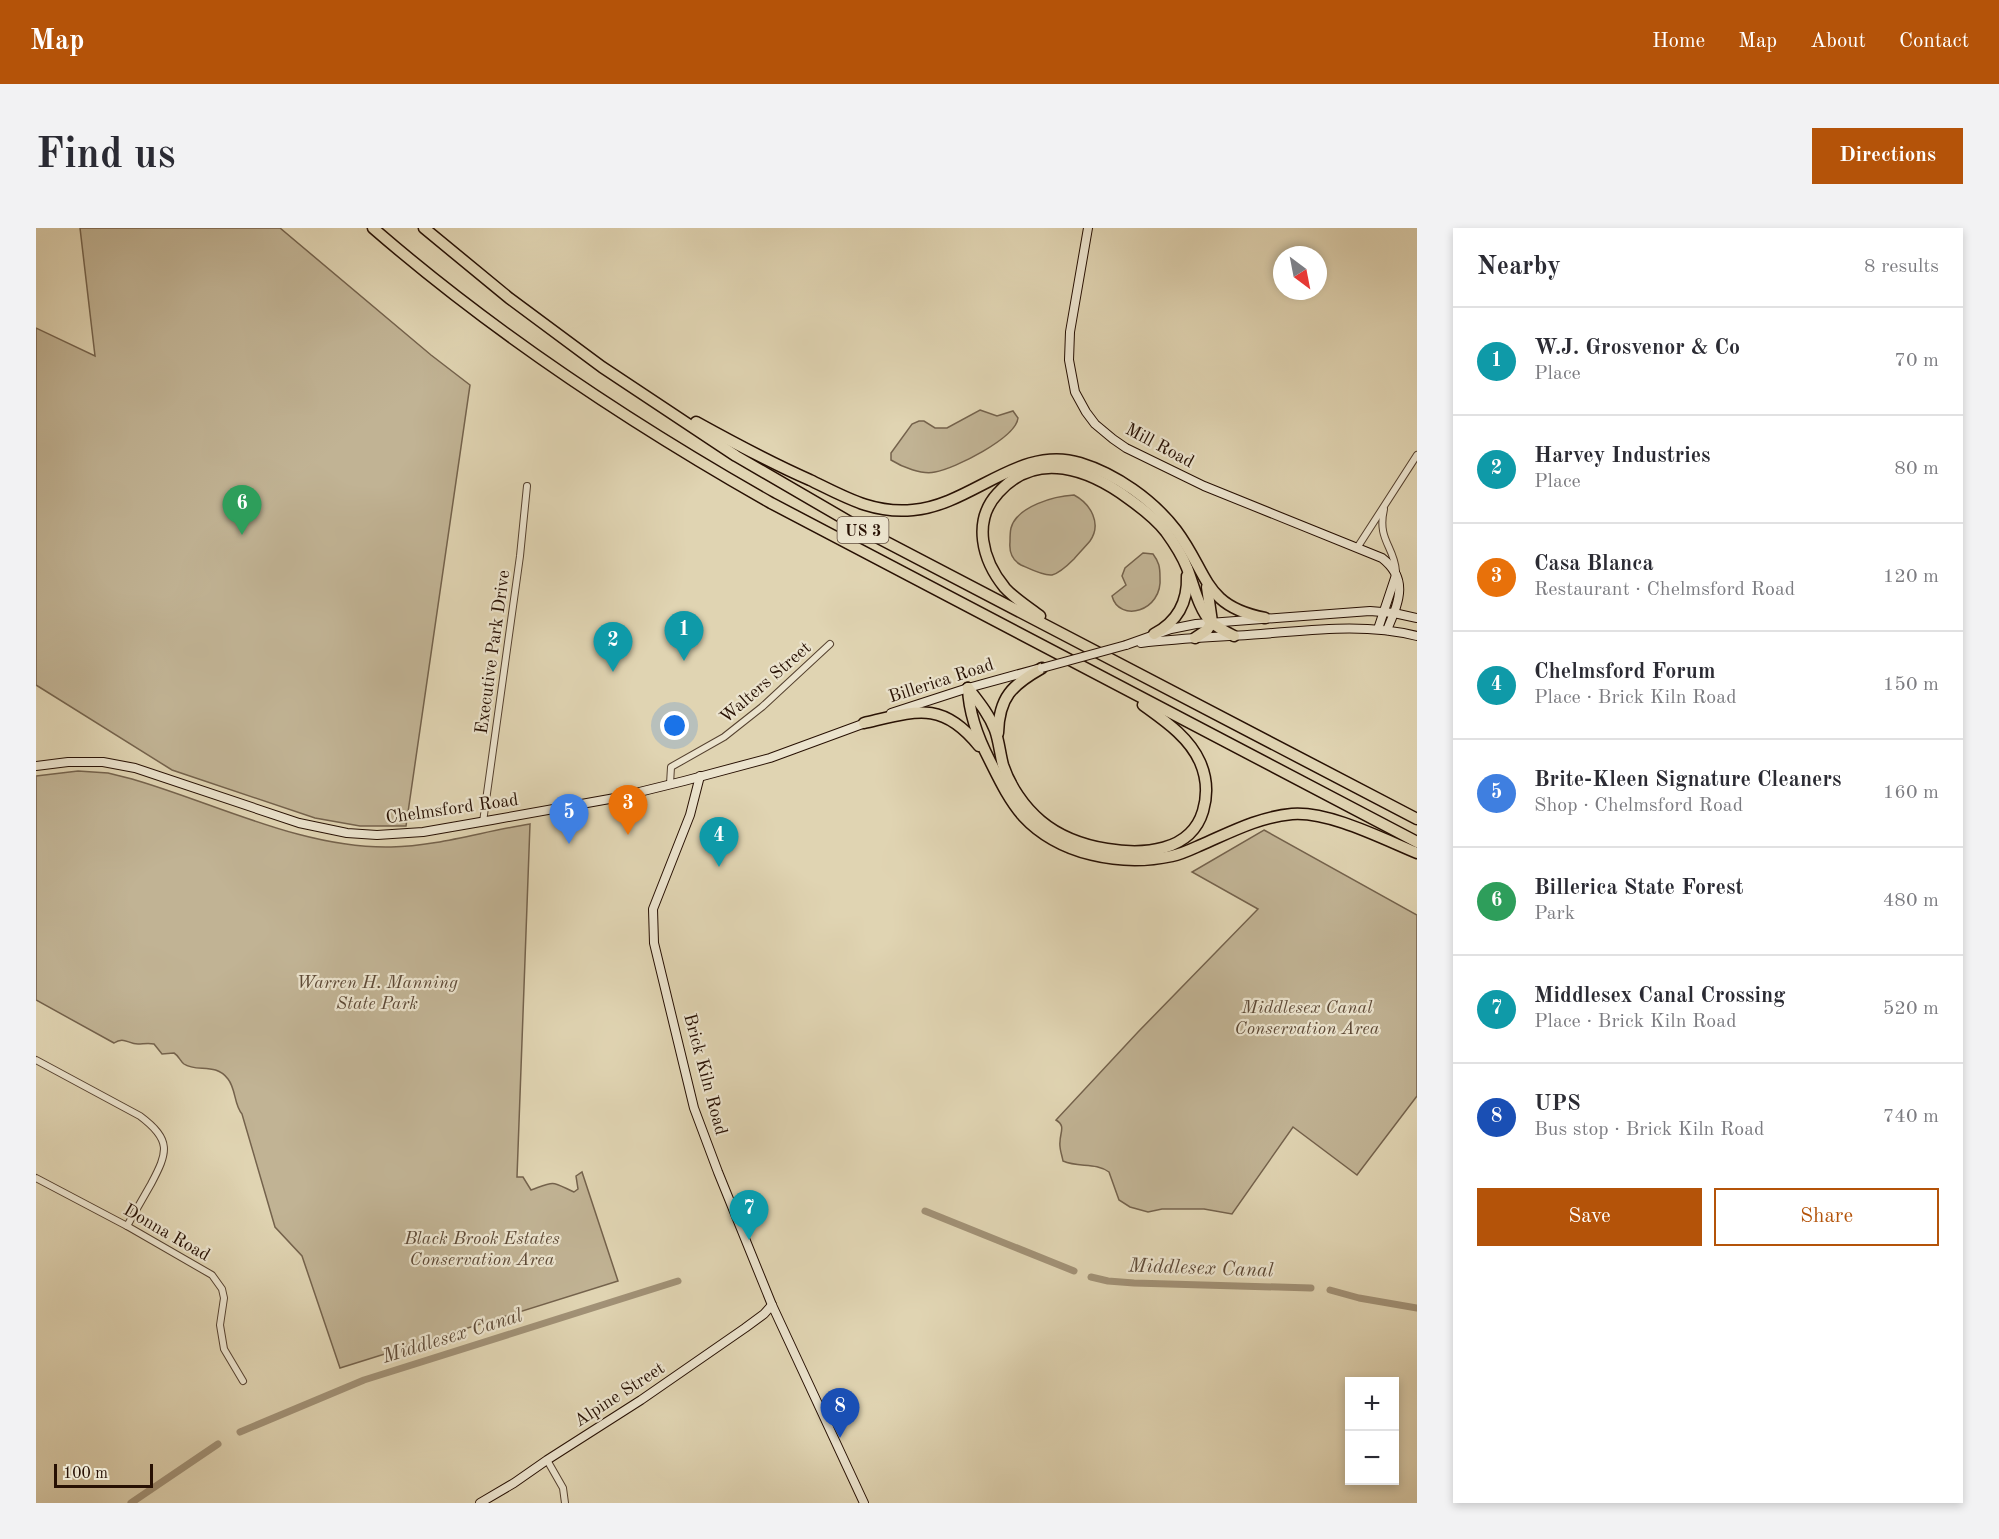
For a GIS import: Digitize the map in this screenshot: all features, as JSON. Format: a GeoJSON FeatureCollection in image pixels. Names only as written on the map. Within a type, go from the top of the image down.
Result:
{"type":"FeatureCollection","features":[{"type":"Feature","properties":{"kind":"highway","name":"US 3"},"geometry":{"type":"LineString","coordinates":[[373,228],[516,341],[659,438],[771,503],[1417,842]]}},
{"type":"Feature","properties":{"kind":"highway","name":"US 3"},"geometry":{"type":"LineString","coordinates":[[424,228],[509,298],[602,367],[736,456],[820,506],[1417,819]]}},
{"type":"Feature","properties":{"kind":"highway"},"geometry":{"type":"LineString","coordinates":[[653,402],[847,499],[879,508],[914,510],[949,502],[1018,467],[1035,461],[1061,459],[1080,463],[1102,471],[1121,482],[1160,512],[1185,543],[1214,593],[1229,606],[1250,615],[1265,618]]}},
{"type":"Feature","properties":{"kind":"highway"},"geometry":{"type":"LineString","coordinates":[[1081,643],[1005,589],[986,556],[982,532],[985,514],[995,496],[1014,480],[1032,471],[1055,467],[1074,470],[1100,480],[1153,517],[1167,533],[1186,567],[1200,604],[1212,622],[1234,636]]}},
{"type":"Feature","properties":{"kind":"highway"},"geometry":{"type":"LineString","coordinates":[[1154,634],[1171,624],[1178,616],[1187,588],[1186,567]]}},
{"type":"Feature","properties":{"kind":"highway"},"geometry":{"type":"LineString","coordinates":[[1194,638],[1207,630],[1212,622],[1209,598],[1202,573]]}},
{"type":"Feature","properties":{"kind":"highway"},"geometry":{"type":"LineString","coordinates":[[997,740],[999,714],[1004,699],[1019,682],[1042,668]]}},
{"type":"Feature","properties":{"kind":"highway"},"geometry":{"type":"LineString","coordinates":[[968,688],[988,715],[1004,768],[1018,795],[1034,814],[1053,829],[1078,842],[1112,849],[1150,850],[1174,844],[1190,834],[1201,818],[1207,800],[1206,779],[1200,761],[1188,743],[1168,723],[1111,682]]}},
{"type":"Feature","properties":{"kind":"highway"},"geometry":{"type":"LineString","coordinates":[[968,688],[969,705],[974,724],[988,758],[1007,794],[1025,817],[1054,840],[1071,848],[1090,854],[1130,859],[1171,856],[1259,820],[1293,814],[1327,818],[1363,830],[1417,853]]}},
{"type":"Feature","properties":{"kind":"highway"},"geometry":{"type":"LineString","coordinates":[[864,723],[917,712],[941,715],[950,718],[964,729],[988,758]]}},
{"type":"Feature","properties":{"kind":"main road","name":"Mill Road"},"geometry":{"type":"LineString","coordinates":[[1088,228],[1070,332],[1069,353],[1071,376],[1076,392],[1090,418],[1120,445],[1196,483],[1382,558],[1396,575]]}},
{"type":"Feature","properties":{"kind":"main road"},"geometry":{"type":"LineString","coordinates":[[1382,629],[1383,612],[1396,575]]}},
{"type":"Feature","properties":{"kind":"main road"},"geometry":{"type":"LineString","coordinates":[[1382,629],[1394,613],[1401,588],[1396,575]]}},
{"type":"Feature","properties":{"kind":"main road","name":"Billerica Road"},"geometry":{"type":"LineString","coordinates":[[770,758],[968,688],[1126,645],[1184,626],[1358,612],[1394,613],[1417,618]]}},
{"type":"Feature","properties":{"kind":"main road","name":"Billerica Road"},"geometry":{"type":"LineString","coordinates":[[1126,645],[1194,638],[1353,628],[1382,629],[1417,636]]}},
{"type":"Feature","properties":{"kind":"main road","name":"Chelmsford Road"},"geometry":{"type":"LineString","coordinates":[[36,766],[68,762],[103,762],[135,768],[299,823],[347,833],[377,835],[416,833],[615,798],[770,758]]}},
{"type":"Feature","properties":{"kind":"main road","name":"Brick Kiln Road"},"geometry":{"type":"LineString","coordinates":[[700,776],[690,815],[653,909],[654,943],[694,1108],[772,1305],[864,1503]]}},
{"type":"Feature","properties":{"kind":"main road","name":"Alpine Street"},"geometry":{"type":"LineString","coordinates":[[480,1503],[641,1400],[764,1314],[772,1305]]}},
{"type":"Feature","properties":{"kind":"street"},"geometry":{"type":"LineString","coordinates":[[1357,548],[1417,455]]}},
{"type":"Feature","properties":{"kind":"street","name":"Executive Park Drive"},"geometry":{"type":"LineString","coordinates":[[483,822],[520,556],[527,486]]}},
{"type":"Feature","properties":{"kind":"street"},"geometry":{"type":"LineString","coordinates":[[1384,506],[1383,537],[1394,563],[1396,575]]}},
{"type":"Feature","properties":{"kind":"street","name":"Walters Street"},"geometry":{"type":"LineString","coordinates":[[670,784],[671,767],[724,737],[762,707],[830,644]]}},
{"type":"Feature","properties":{"kind":"street"},"geometry":{"type":"LineString","coordinates":[[36,1060],[140,1116],[160,1133],[164,1149],[163,1162],[127,1226]]}},
{"type":"Feature","properties":{"kind":"street","name":"Donna Road"},"geometry":{"type":"LineString","coordinates":[[36,1178],[127,1226],[204,1270],[218,1282],[224,1298],[220,1325],[224,1349],[243,1381]]}},
{"type":"Feature","properties":{"kind":"street"},"geometry":{"type":"LineString","coordinates":[[547,1460],[563,1488],[565,1503]]}},
{"type":"Feature","properties":{"kind":"green space"},"geometry":{"type":"Polygon","coordinates":[[[80,228],[280,228],[470,385],[406,826],[360,826],[315,818],[172,770],[36,685],[36,328],[95,356],[80,228]]]}},
{"type":"Feature","properties":{"kind":"green space"},"geometry":{"type":"Polygon","coordinates":[[[980,410],[997,416],[1013,411],[1018,418],[1015,426],[996,443],[944,470],[930,473],[918,471],[891,460],[891,453],[912,424],[924,421],[935,428],[947,428],[980,410]]]}},
{"type":"Feature","properties":{"kind":"green space"},"geometry":{"type":"Polygon","coordinates":[[[1074,495],[1090,509],[1093,515],[1095,528],[1090,541],[1067,566],[1052,575],[1040,573],[1018,563],[1013,558],[1010,549],[1011,530],[1015,520],[1029,508],[1047,500],[1074,495]]]}},
{"type":"Feature","properties":{"kind":"green space"},"geometry":{"type":"Polygon","coordinates":[[[1143,553],[1153,554],[1158,562],[1159,589],[1155,599],[1148,606],[1140,610],[1123,609],[1116,604],[1112,596],[1126,585],[1122,576],[1125,568],[1143,553]]]}},
{"type":"Feature","properties":{"kind":"green space","name":"Warren H. Manning State Park"},"geometry":{"type":"Polygon","coordinates":[[[78,771],[108,773],[132,779],[292,833],[358,846],[391,847],[426,844],[530,824],[517,1177],[523,1177],[531,1190],[553,1184],[574,1192],[578,1189],[576,1176],[582,1172],[618,1281],[340,1368],[302,1256],[275,1227],[242,1114],[228,1079],[212,1069],[189,1067],[174,1053],[162,1054],[154,1044],[135,1044],[123,1040],[114,1043],[36,1000],[36,776],[78,771]]]}},
{"type":"Feature","properties":{"kind":"green space","name":"Middlesex Canal Conservation Area"},"geometry":{"type":"Polygon","coordinates":[[[1264,830],[1417,915],[1417,1096],[1357,1175],[1293,1127],[1232,1214],[1204,1209],[1162,1209],[1148,1212],[1130,1207],[1119,1200],[1109,1172],[1098,1167],[1063,1161],[1060,1149],[1062,1127],[1056,1120],[1258,909],[1192,872],[1264,830]]]}},
{"type":"Feature","properties":{"kind":"waterway","name":"Middlesex Canal"},"geometry":{"type":"LineString","coordinates":[[925,1211],[1074,1271]]}},
{"type":"Feature","properties":{"kind":"waterway","name":"Middlesex Canal"},"geometry":{"type":"LineString","coordinates":[[1091,1277],[1134,1283],[1311,1288]]}},
{"type":"Feature","properties":{"kind":"waterway","name":"Middlesex Canal"},"geometry":{"type":"LineString","coordinates":[[240,1432],[364,1380],[678,1281]]}},
{"type":"Feature","properties":{"kind":"waterway","name":"Middlesex Canal"},"geometry":{"type":"LineString","coordinates":[[1330,1290],[1359,1298],[1417,1308]]}},
{"type":"Feature","properties":{"kind":"waterway","name":"Middlesex Canal"},"geometry":{"type":"LineString","coordinates":[[131,1503],[218,1444]]}},
{"type":"Feature","properties":{"kind":"place","name":"Billerica State Forest"},"geometry":{"type":"Point","coordinates":[242,535]}},
{"type":"Feature","properties":{"kind":"place","name":"W.J. Grosvenor & Co"},"geometry":{"type":"Point","coordinates":[684,661]}},
{"type":"Feature","properties":{"kind":"place","name":"Harvey Industries"},"geometry":{"type":"Point","coordinates":[613,672]}},
{"type":"Feature","properties":{"kind":"place","name":"Casa Blanca"},"geometry":{"type":"Point","coordinates":[628,835]}},
{"type":"Feature","properties":{"kind":"place","name":"Brite-Kleen Signature Cleaners"},"geometry":{"type":"Point","coordinates":[569,844]}},
{"type":"Feature","properties":{"kind":"place","name":"Chelmsford Forum"},"geometry":{"type":"Point","coordinates":[719,867]}},
{"type":"Feature","properties":{"kind":"place","name":"Middlesex Canal Crossing"},"geometry":{"type":"Point","coordinates":[749,1240]}},
{"type":"Feature","properties":{"kind":"place","name":"UPS"},"geometry":{"type":"Point","coordinates":[840,1438]}},
{"type":"Feature","properties":{"kind":"park label","name":"Black Brook Estates Conservation Area"},"geometry":{"type":"Point","coordinates":[482,1248]}}]}
